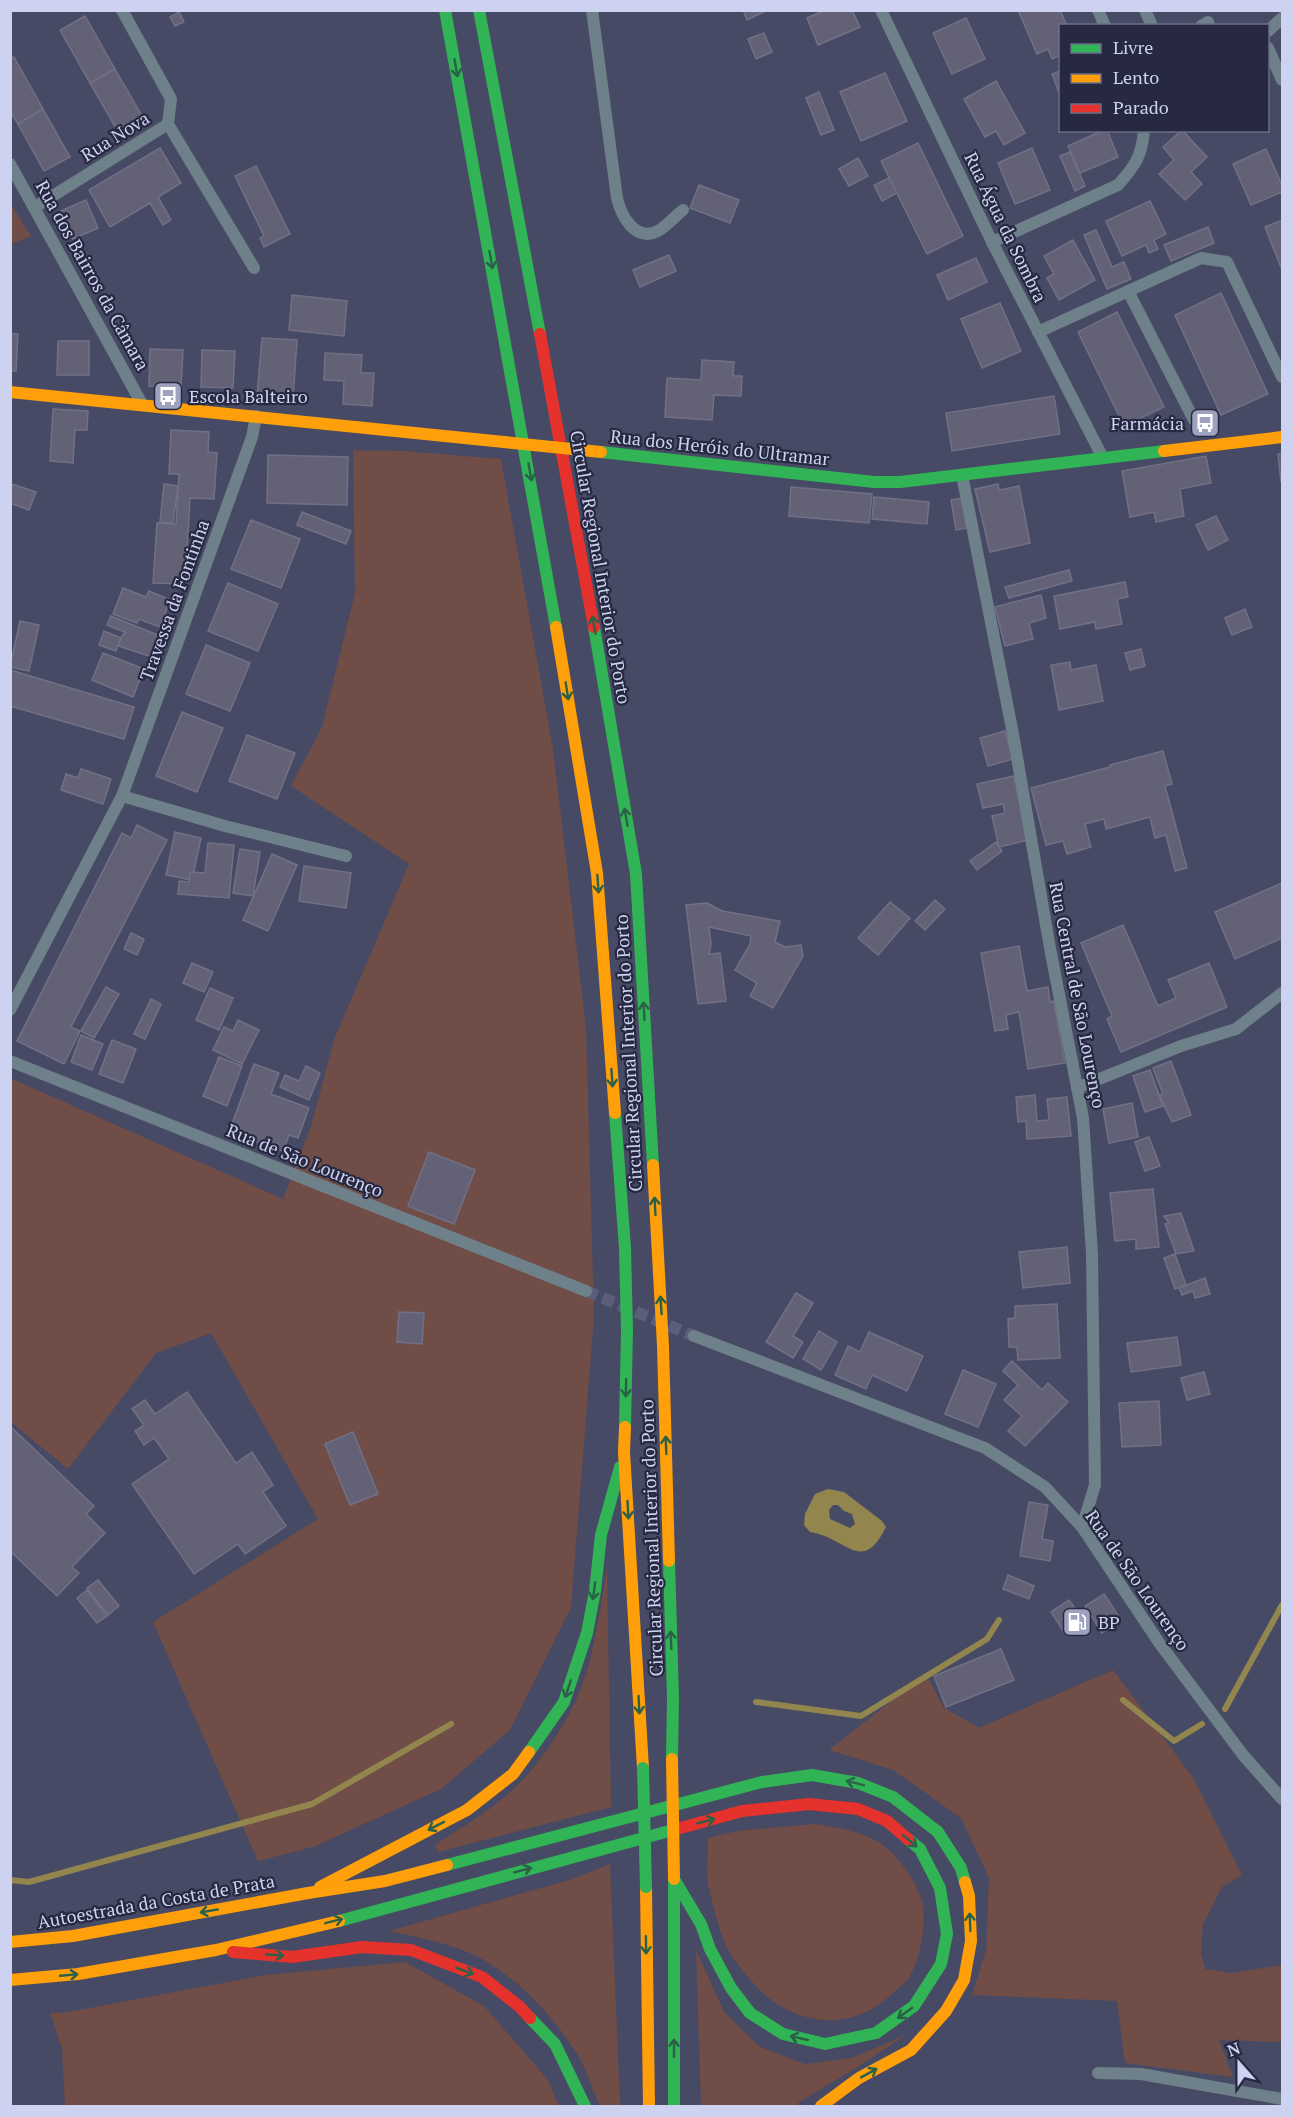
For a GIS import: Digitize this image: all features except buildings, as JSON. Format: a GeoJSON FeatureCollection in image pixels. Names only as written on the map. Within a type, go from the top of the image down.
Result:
{"type":"FeatureCollection","features":[{"type":"Feature","properties":{"kind":"main road","name":"Circular Regional Interior do Porto"},"geometry":{"type":"LineString","coordinates":[[445,10],[540,530],[597,873],[625,1248],[627,1330],[624,1452],[643,1768],[649,2106]]}},
{"type":"Feature","properties":{"kind":"main road","name":"Circular Regional Interior do Porto"},"geometry":{"type":"LineString","coordinates":[[479,10],[581,554],[636,874],[663,1346],[673,1698],[674,2106]]}},
{"type":"Feature","properties":{"kind":"main road","name":"Rua dos Heróis do Ultramar"},"geometry":{"type":"LineString","coordinates":[[10,392],[504,441],[874,482],[962,475],[1282,437]]}},
{"type":"Feature","properties":{"kind":"main road"},"geometry":{"type":"LineString","coordinates":[[308,1893],[467,1810],[513,1774],[564,1701],[587,1634],[595,1591],[601,1535],[624,1452]]}},
{"type":"Feature","properties":{"kind":"main road","name":"Autoestrada da Costa de Prata"},"geometry":{"type":"LineString","coordinates":[[10,1942],[73,1936],[385,1881],[762,1782],[812,1775],[858,1783],[893,1797],[938,1832],[961,1868],[969,1896],[971,1941],[964,1980],[946,2011],[911,2050],[859,2078],[821,2106]]}},
{"type":"Feature","properties":{"kind":"main road"},"geometry":{"type":"LineString","coordinates":[[10,1980],[78,1974],[216,1950],[338,1921],[742,1812],[809,1804],[858,1809],[887,1821],[920,1849],[940,1888],[947,1934],[941,1964],[915,2006],[876,2033],[825,2044],[783,2034],[750,2013],[731,1988],[710,1949],[701,1924],[674,1879]]}},
{"type":"Feature","properties":{"kind":"main road"},"geometry":{"type":"LineString","coordinates":[[216,1950],[292,1957],[362,1947],[411,1950],[482,1977],[520,2007],[555,2044],[585,2106]]}},
{"type":"Feature","properties":{"kind":"street","name":"Rua Nova"},"geometry":{"type":"LineString","coordinates":[[35,207],[168,124],[171,99],[122,10]]}},
{"type":"Feature","properties":{"kind":"street"},"geometry":{"type":"LineString","coordinates":[[592,10],[620,212],[636,231],[646,234],[657,232],[683,210]]}},
{"type":"Feature","properties":{"kind":"street","name":"Rua Água da Sombra"},"geometry":{"type":"LineString","coordinates":[[881,10],[992,242],[1103,458]]}},
{"type":"Feature","properties":{"kind":"street"},"geometry":{"type":"LineString","coordinates":[[1098,10],[1104,24]]}},
{"type":"Feature","properties":{"kind":"street"},"geometry":{"type":"LineString","coordinates":[[1145,10],[1151,24]]}},
{"type":"Feature","properties":{"kind":"street"},"geometry":{"type":"LineString","coordinates":[[1269,30],[1282,18]]}},
{"type":"Feature","properties":{"kind":"street"},"geometry":{"type":"LineString","coordinates":[[1269,50],[1282,80]]}},
{"type":"Feature","properties":{"kind":"street"},"geometry":{"type":"LineString","coordinates":[[168,124],[254,268]]}},
{"type":"Feature","properties":{"kind":"street"},"geometry":{"type":"LineString","coordinates":[[992,242],[1118,185],[1133,168],[1143,149],[1144,132]]}},
{"type":"Feature","properties":{"kind":"street","name":"Rua dos Bairros da Câmara"},"geometry":{"type":"LineString","coordinates":[[10,164],[142,404]]}},
{"type":"Feature","properties":{"kind":"street"},"geometry":{"type":"LineString","coordinates":[[1038,332],[1201,258],[1227,262],[1282,377]]}},
{"type":"Feature","properties":{"kind":"street"},"geometry":{"type":"LineString","coordinates":[[1128,291],[1194,420]]}},
{"type":"Feature","properties":{"kind":"street","name":"Travessa da Fontinha"},"geometry":{"type":"LineString","coordinates":[[10,1010],[122,796],[252,437],[256,416]]}},
{"type":"Feature","properties":{"kind":"street","name":"Rua Central de São Lourenço"},"geometry":{"type":"LineString","coordinates":[[962,475],[1013,734],[1050,948],[1083,1118],[1092,1254],[1095,1485],[1082,1527]]}},
{"type":"Feature","properties":{"kind":"street"},"geometry":{"type":"LineString","coordinates":[[122,796],[225,826],[346,856]]}},
{"type":"Feature","properties":{"kind":"street"},"geometry":{"type":"LineString","coordinates":[[1077,1088],[1181,1046],[1236,1029],[1282,993]]}},
{"type":"Feature","properties":{"kind":"street","name":"Rua de São Lourenço"},"geometry":{"type":"LineString","coordinates":[[10,1061],[586,1291]]}},
{"type":"Feature","properties":{"kind":"street","name":"Rua de São Lourenço"},"geometry":{"type":"LineString","coordinates":[[694,1336],[984,1448],[1045,1487],[1082,1527],[1160,1644],[1243,1755],[1282,1798]]}},
{"type":"Feature","properties":{"kind":"street"},"geometry":{"type":"LineString","coordinates":[[1098,2073],[1141,2074],[1282,2099]]}},
{"type":"Feature","properties":{"kind":"shaded area"},"geometry":{"type":"Polygon","coordinates":[[[10,203],[31,236],[11,244],[10,244],[10,203]]]}},
{"type":"Feature","properties":{"kind":"shaded area"},"geometry":{"type":"Polygon","coordinates":[[[353,450],[403,451],[501,459],[553,749],[586,1028],[594,1317],[571,1607],[510,1730],[441,1789],[313,1847],[258,1861],[153,1622],[318,1519],[211,1333],[156,1353],[68,1469],[11,1422],[10,1078],[283,1199],[312,1123],[334,1040],[409,864],[291,786],[322,727],[355,593],[353,450]]]}},
{"type":"Feature","properties":{"kind":"shaded area"},"geometry":{"type":"Polygon","coordinates":[[[828,1489],[844,1492],[882,1521],[886,1527],[869,1549],[861,1551],[852,1550],[823,1535],[810,1532],[804,1525],[805,1514],[815,1494],[828,1489]],[[833,1505],[829,1510],[830,1519],[850,1528],[855,1524],[852,1514],[844,1511],[838,1505],[833,1505]]]}},
{"type":"Feature","properties":{"kind":"shaded area"},"geometry":{"type":"Polygon","coordinates":[[[607,1569],[611,1807],[438,1852],[435,1845],[490,1809],[521,1782],[547,1751],[569,1715],[590,1660],[607,1569]]]}},
{"type":"Feature","properties":{"kind":"shaded area"},"geometry":{"type":"Polygon","coordinates":[[[1113,1670],[1194,1779],[1242,1875],[1222,1887],[1203,1924],[1201,1953],[1205,1969],[1232,1973],[1282,1965],[1282,2042],[1219,2040],[1233,2077],[1125,2063],[1117,2001],[972,1995],[986,1950],[989,1878],[961,1818],[893,1770],[829,1750],[926,1674],[943,1707],[979,1728],[1113,1670]]]}},
{"type":"Feature","properties":{"kind":"shaded area"},"geometry":{"type":"Polygon","coordinates":[[[815,1824],[859,1834],[884,1846],[912,1878],[922,1901],[923,1929],[920,1950],[909,1978],[878,2005],[860,2015],[842,2019],[823,2020],[805,2017],[787,2010],[755,1985],[730,1953],[723,1939],[708,1884],[708,1838],[737,1831],[815,1824]]]}},
{"type":"Feature","properties":{"kind":"shaded area"},"geometry":{"type":"Polygon","coordinates":[[[610,1864],[620,2106],[600,2106],[580,2058],[553,2020],[526,1991],[494,1967],[460,1949],[389,1931],[573,1879],[610,1864]]]}},
{"type":"Feature","properties":{"kind":"shaded area"},"geometry":{"type":"Polygon","coordinates":[[[696,1950],[724,2012],[760,2047],[805,2064],[852,2058],[906,2035],[795,2106],[701,2106],[696,1950]]]}},
{"type":"Feature","properties":{"kind":"shaded area"},"geometry":{"type":"Polygon","coordinates":[[[405,1962],[484,2006],[548,2080],[559,2106],[65,2106],[62,2049],[50,2013],[68,2012],[266,1975],[405,1962]]]}},
{"type":"Feature","properties":{"kind":"waterway"},"geometry":{"type":"LineString","coordinates":[[1225,1709],[1282,1605]]}},
{"type":"Feature","properties":{"kind":"waterway"},"geometry":{"type":"LineString","coordinates":[[756,1702],[861,1716],[987,1639],[999,1620]]}},
{"type":"Feature","properties":{"kind":"waterway"},"geometry":{"type":"LineString","coordinates":[[1123,1700],[1174,1741],[1202,1724]]}},
{"type":"Feature","properties":{"kind":"waterway"},"geometry":{"type":"LineString","coordinates":[[10,1880],[29,1882],[312,1804],[451,1724]]}},
{"type":"Feature","properties":{"kind":"tunnel"},"geometry":{"type":"LineString","coordinates":[[586,1291],[694,1336]]}},
{"type":"Feature","properties":{"kind":"traffic: fast"},"geometry":{"type":"LineString","coordinates":[[445,10],[556,627]]}},
{"type":"Feature","properties":{"kind":"traffic: fast"},"geometry":{"type":"LineString","coordinates":[[479,10],[540,334]]}},
{"type":"Feature","properties":{"kind":"traffic: fast"},"geometry":{"type":"LineString","coordinates":[[601,452],[874,482],[900,482],[1164,451]]}},
{"type":"Feature","properties":{"kind":"traffic: fast"},"geometry":{"type":"LineString","coordinates":[[594,627],[636,874],[653,1165]]}},
{"type":"Feature","properties":{"kind":"traffic: fast"},"geometry":{"type":"LineString","coordinates":[[615,1113],[625,1248],[627,1330],[625,1427]]}},
{"type":"Feature","properties":{"kind":"traffic: fast"},"geometry":{"type":"LineString","coordinates":[[529,1752],[564,1702],[587,1633],[595,1591],[601,1535],[620,1467]]}},
{"type":"Feature","properties":{"kind":"traffic: fast"},"geometry":{"type":"LineString","coordinates":[[669,1561],[673,1698],[672,1759]]}},
{"type":"Feature","properties":{"kind":"traffic: fast"},"geometry":{"type":"LineString","coordinates":[[643,1768],[646,1887]]}},
{"type":"Feature","properties":{"kind":"traffic: fast"},"geometry":{"type":"LineString","coordinates":[[447,1865],[762,1782],[812,1775],[858,1783],[893,1797],[938,1832],[961,1868],[965,1882]]}},
{"type":"Feature","properties":{"kind":"traffic: fast"},"geometry":{"type":"LineString","coordinates":[[339,1921],[673,1830]]}},
{"type":"Feature","properties":{"kind":"traffic: fast"},"geometry":{"type":"LineString","coordinates":[[674,1879],[701,1924],[710,1949],[731,1988],[750,2013],[783,2034],[825,2044],[876,2033],[914,2006],[941,1964],[947,1934],[940,1888],[920,1849],[909,1840]]}},
{"type":"Feature","properties":{"kind":"traffic: fast"},"geometry":{"type":"LineString","coordinates":[[674,1880],[674,2106]]}},
{"type":"Feature","properties":{"kind":"traffic: fast"},"geometry":{"type":"LineString","coordinates":[[530,2018],[555,2044],[585,2106]]}},
{"type":"Feature","properties":{"kind":"traffic: slow"},"geometry":{"type":"LineString","coordinates":[[10,392],[504,442]]}},
{"type":"Feature","properties":{"kind":"traffic: slow"},"geometry":{"type":"LineString","coordinates":[[1164,451],[1282,437]]}},
{"type":"Feature","properties":{"kind":"traffic: slow"},"geometry":{"type":"LineString","coordinates":[[504,442],[601,452]]}},
{"type":"Feature","properties":{"kind":"traffic: slow"},"geometry":{"type":"LineString","coordinates":[[556,627],[597,873],[615,1113]]}},
{"type":"Feature","properties":{"kind":"traffic: slow"},"geometry":{"type":"LineString","coordinates":[[653,1165],[663,1346],[669,1561]]}},
{"type":"Feature","properties":{"kind":"traffic: slow"},"geometry":{"type":"LineString","coordinates":[[625,1427],[624,1452],[643,1768]]}},
{"type":"Feature","properties":{"kind":"traffic: slow"},"geometry":{"type":"LineString","coordinates":[[320,1887],[467,1810],[513,1774],[529,1752]]}},
{"type":"Feature","properties":{"kind":"traffic: slow"},"geometry":{"type":"LineString","coordinates":[[672,1759],[674,1879]]}},
{"type":"Feature","properties":{"kind":"traffic: slow"},"geometry":{"type":"LineString","coordinates":[[10,1942],[73,1936],[385,1881],[447,1865]]}},
{"type":"Feature","properties":{"kind":"traffic: slow"},"geometry":{"type":"LineString","coordinates":[[821,2106],[859,2078],[911,2050],[946,2011],[964,1980],[971,1941],[969,1896],[965,1882]]}},
{"type":"Feature","properties":{"kind":"traffic: slow"},"geometry":{"type":"LineString","coordinates":[[646,1887],[649,2106]]}},
{"type":"Feature","properties":{"kind":"traffic: slow"},"geometry":{"type":"LineString","coordinates":[[10,1980],[78,1974],[216,1950],[339,1921]]}},
{"type":"Feature","properties":{"kind":"traffic: jam"},"geometry":{"type":"LineString","coordinates":[[540,334],[594,627]]}},
{"type":"Feature","properties":{"kind":"traffic: jam"},"geometry":{"type":"LineString","coordinates":[[673,1830],[742,1811],[809,1804],[858,1809],[887,1821],[909,1840]]}},
{"type":"Feature","properties":{"kind":"traffic: jam"},"geometry":{"type":"LineString","coordinates":[[233,1952],[292,1957],[362,1947],[411,1950],[482,1977],[520,2007],[530,2018]]}},
{"type":"Feature","properties":{"kind":"place","name":"Escola Balteiro"},"geometry":{"type":"Point","coordinates":[168,396]}},
{"type":"Feature","properties":{"kind":"place","name":"Farmácia"},"geometry":{"type":"Point","coordinates":[1205,423]}},
{"type":"Feature","properties":{"kind":"place","name":"BP"},"geometry":{"type":"Point","coordinates":[1077,1622]}}]}
